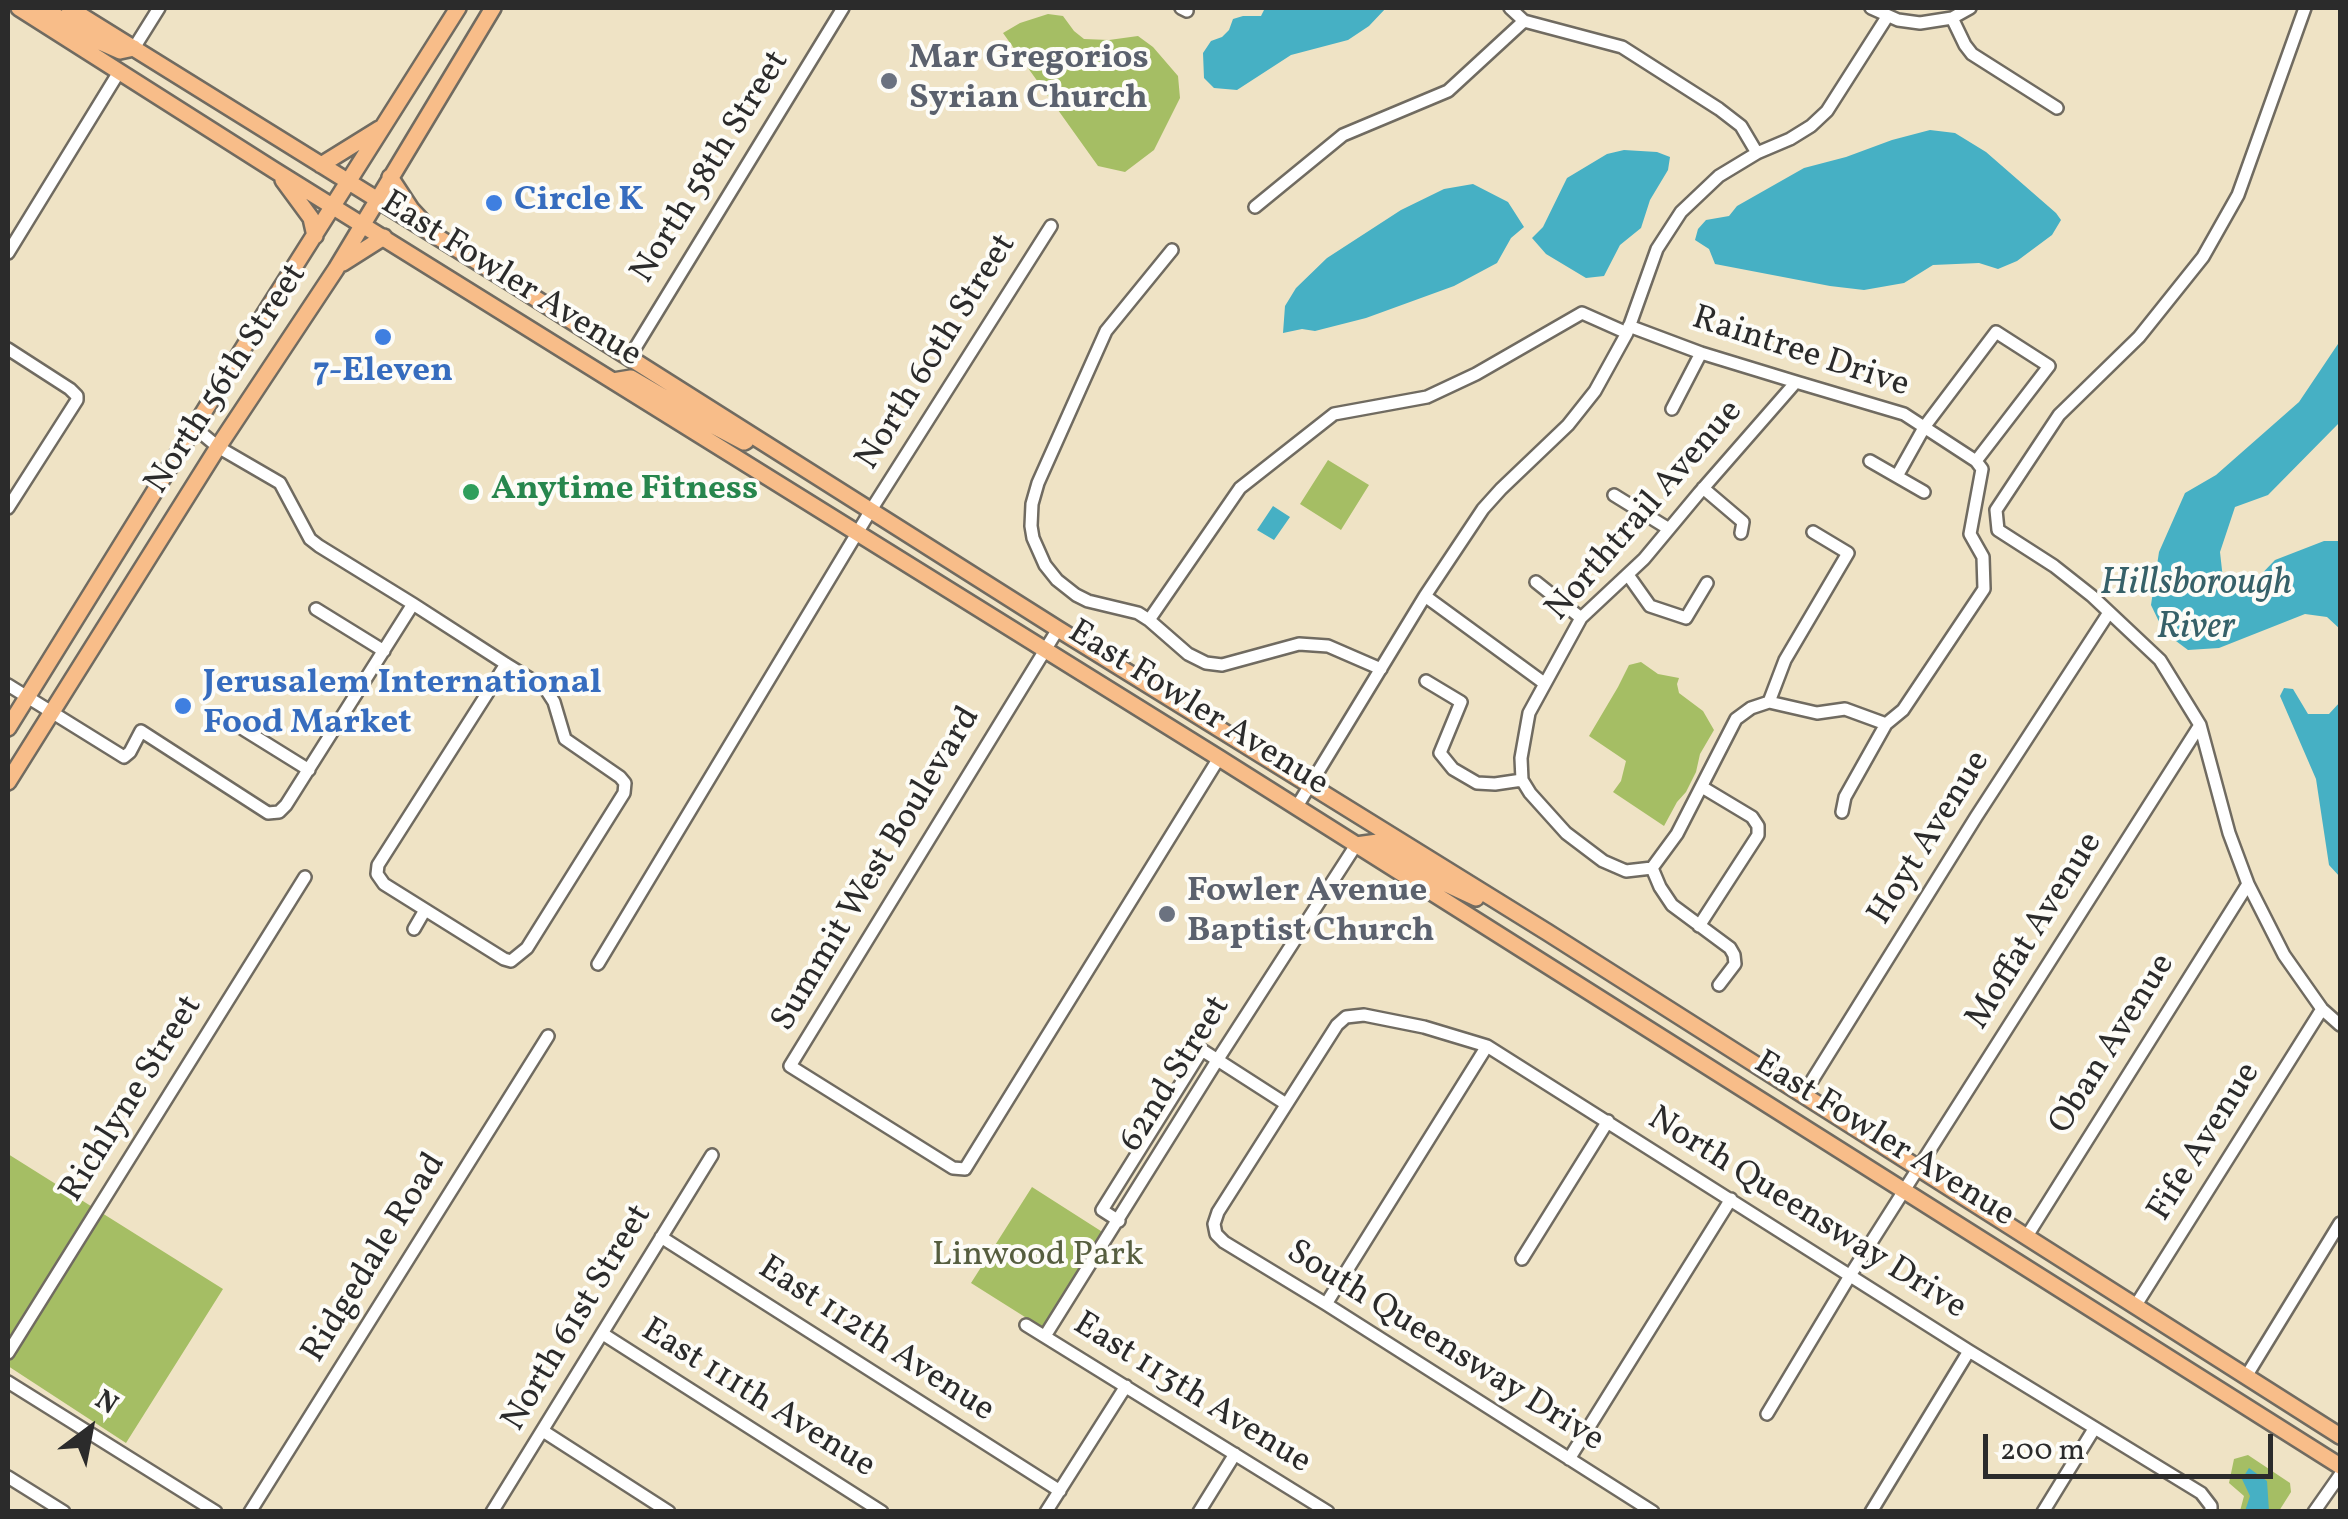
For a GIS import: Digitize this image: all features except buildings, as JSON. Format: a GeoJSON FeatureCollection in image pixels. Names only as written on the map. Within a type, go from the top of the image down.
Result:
{"type":"FeatureCollection","features":[{"type":"Feature","properties":{"kind":"main road","name":"East Fowler Avenue"},"geometry":{"type":"LineString","coordinates":[[19,8],[1219,758],[2340,1466]]}},
{"type":"Feature","properties":{"kind":"main road"},"geometry":{"type":"LineString","coordinates":[[42,8],[120,52],[134,48]]}},
{"type":"Feature","properties":{"kind":"main road","name":"East Fowler Avenue"},"geometry":{"type":"LineString","coordinates":[[69,8],[1547,932],[2340,1436]]}},
{"type":"Feature","properties":{"kind":"main road","name":"North 56th Street"},"geometry":{"type":"LineString","coordinates":[[8,728],[458,8]]}},
{"type":"Feature","properties":{"kind":"main road","name":"North 56th Street"},"geometry":{"type":"LineString","coordinates":[[8,782],[218,447],[336,269],[493,8]]}},
{"type":"Feature","properties":{"kind":"main road"},"geometry":{"type":"LineString","coordinates":[[320,165],[386,123]]}},
{"type":"Feature","properties":{"kind":"main road"},"geometry":{"type":"LineString","coordinates":[[274,170],[311,218],[315,236]]}},
{"type":"Feature","properties":{"kind":"main road"},"geometry":{"type":"LineString","coordinates":[[390,177],[411,209],[436,236]]}},
{"type":"Feature","properties":{"kind":"main road"},"geometry":{"type":"LineString","coordinates":[[336,269],[384,237]]}},
{"type":"Feature","properties":{"kind":"main road"},"geometry":{"type":"LineString","coordinates":[[613,381],[631,378],[744,442],[755,438]]}},
{"type":"Feature","properties":{"kind":"main road"},"geometry":{"type":"LineString","coordinates":[[1356,845],[1378,842],[1446,884],[1547,932]]}},
{"type":"Feature","properties":{"kind":"street"},"geometry":{"type":"LineString","coordinates":[[134,48],[160,8]]}},
{"type":"Feature","properties":{"kind":"street","name":"North 58th Street"},"geometry":{"type":"LineString","coordinates":[[628,358],[843,8]]}},
{"type":"Feature","properties":{"kind":"street"},"geometry":{"type":"LineString","coordinates":[[1510,8],[1524,21],[1622,47],[1719,108],[1741,126],[1757,153]]}},
{"type":"Feature","properties":{"kind":"street"},"geometry":{"type":"LineString","coordinates":[[1871,8],[1898,20],[1920,23],[1952,18],[1970,8]]}},
{"type":"Feature","properties":{"kind":"street"},"geometry":{"type":"LineString","coordinates":[[2305,8],[2238,194],[2204,257],[2139,337],[2059,415],[1996,510],[1998,530],[2092,596],[2160,660],[2200,724],[2229,833],[2248,884],[2284,955],[2322,1009],[2340,1026]]}},
{"type":"Feature","properties":{"kind":"street"},"geometry":{"type":"LineString","coordinates":[[1296,808],[1425,596],[1484,509],[1568,425],[1595,391],[1628,330],[1657,249],[1680,212],[1718,176],[1790,139],[1827,110],[1887,16]]}},
{"type":"Feature","properties":{"kind":"street"},"geometry":{"type":"LineString","coordinates":[[1952,18],[1972,54],[2057,108]]}},
{"type":"Feature","properties":{"kind":"street"},"geometry":{"type":"LineString","coordinates":[[1255,207],[1343,135],[1448,91],[1524,21]]}},
{"type":"Feature","properties":{"kind":"street"},"geometry":{"type":"LineString","coordinates":[[8,253],[119,72]]}},
{"type":"Feature","properties":{"kind":"street","name":"North 60th Street"},"geometry":{"type":"LineString","coordinates":[[871,510],[1051,226]]}},
{"type":"Feature","properties":{"kind":"street"},"geometry":{"type":"LineString","coordinates":[[1172,250],[1100,342],[1038,483],[1031,515],[1038,550],[1057,580],[1076,595],[1130,610],[1206,663],[1222,665],[1299,644],[1328,646],[1380,669]]}},
{"type":"Feature","properties":{"kind":"street","name":"Raintree Drive"},"geometry":{"type":"LineString","coordinates":[[1149,620],[1240,488],[1334,414],[1427,397],[1476,374],[1582,313],[1904,414],[1976,461]]}},
{"type":"Feature","properties":{"kind":"street"},"geometry":{"type":"LineString","coordinates":[[1842,812],[1846,796],[1886,724],[1902,710],[1984,589],[1983,556],[1970,534],[1982,469],[1976,461],[2048,366],[1996,332],[1925,426],[1897,476]]}},
{"type":"Feature","properties":{"kind":"street"},"geometry":{"type":"LineString","coordinates":[[8,349],[77,396],[8,508]]}},
{"type":"Feature","properties":{"kind":"street"},"geometry":{"type":"LineString","coordinates":[[1672,410],[1700,352]]}},
{"type":"Feature","properties":{"kind":"street","name":"Northtrail Avenue"},"geometry":{"type":"LineString","coordinates":[[1544,683],[1581,618],[1669,530],[1796,382]]}},
{"type":"Feature","properties":{"kind":"street"},"geometry":{"type":"LineString","coordinates":[[194,428],[218,447],[280,483],[310,539],[319,546],[545,688],[554,702],[565,739],[624,783],[624,792],[528,948],[512,961],[384,884],[377,874],[378,865],[506,664]]}},
{"type":"Feature","properties":{"kind":"street"},"geometry":{"type":"LineString","coordinates":[[1870,461],[1924,492]]}},
{"type":"Feature","properties":{"kind":"street"},"geometry":{"type":"LineString","coordinates":[[1703,488],[1743,522],[1741,533]]}},
{"type":"Feature","properties":{"kind":"street"},"geometry":{"type":"LineString","coordinates":[[1614,495],[1669,530]]}},
{"type":"Feature","properties":{"kind":"street"},"geometry":{"type":"LineString","coordinates":[[598,964],[871,510]]}},
{"type":"Feature","properties":{"kind":"street"},"geometry":{"type":"LineString","coordinates":[[1769,702],[1786,660],[1848,554],[1814,532]]}},
{"type":"Feature","properties":{"kind":"street"},"geometry":{"type":"LineString","coordinates":[[1628,575],[1650,606],[1686,618],[1706,583]]}},
{"type":"Feature","properties":{"kind":"street"},"geometry":{"type":"LineString","coordinates":[[1536,582],[1581,618]]}},
{"type":"Feature","properties":{"kind":"street"},"geometry":{"type":"LineString","coordinates":[[1425,596],[1544,683],[1529,713],[1522,780],[1566,833],[1603,861],[1626,871],[1652,868],[1677,834],[1736,719],[1751,708],[1769,702],[1817,713],[1845,709],[1886,724]]}},
{"type":"Feature","properties":{"kind":"street"},"geometry":{"type":"LineString","coordinates":[[8,685],[124,757],[141,731],[268,814],[279,812],[414,604]]}},
{"type":"Feature","properties":{"kind":"street"},"geometry":{"type":"LineString","coordinates":[[316,609],[384,651]]}},
{"type":"Feature","properties":{"kind":"street","name":"Hoyt Avenue"},"geometry":{"type":"LineString","coordinates":[[1803,1095],[2108,614]]}},
{"type":"Feature","properties":{"kind":"street","name":"Summit West Boulevard"},"geometry":{"type":"LineString","coordinates":[[1058,629],[790,1066],[953,1168],[965,1169],[1219,758]]}},
{"type":"Feature","properties":{"kind":"street"},"geometry":{"type":"LineString","coordinates":[[1426,681],[1462,702],[1440,753],[1453,769],[1477,784],[1522,780]]}},
{"type":"Feature","properties":{"kind":"street","name":"Moffat Avenue"},"geometry":{"type":"LineString","coordinates":[[1767,1414],[1851,1274],[2200,724]]}},
{"type":"Feature","properties":{"kind":"street"},"geometry":{"type":"LineString","coordinates":[[243,728],[309,770]]}},
{"type":"Feature","properties":{"kind":"street"},"geometry":{"type":"LineString","coordinates":[[1700,926],[1758,835],[1752,817],[1702,787]]}},
{"type":"Feature","properties":{"kind":"street","name":"62nd Street"},"geometry":{"type":"LineString","coordinates":[[1045,1336],[1356,845]]}},
{"type":"Feature","properties":{"kind":"street"},"geometry":{"type":"LineString","coordinates":[[1652,868],[1672,905],[1730,948],[1735,964],[1719,985]]}},
{"type":"Feature","properties":{"kind":"street","name":"Richlyne Street"},"geometry":{"type":"LineString","coordinates":[[8,1352],[304,877]]}},
{"type":"Feature","properties":{"kind":"street","name":"Oban Avenue"},"geometry":{"type":"LineString","coordinates":[[2027,1236],[2248,884]]}},
{"type":"Feature","properties":{"kind":"street"},"geometry":{"type":"LineString","coordinates":[[414,928],[425,910]]}},
{"type":"Feature","properties":{"kind":"street","name":"Fife Avenue"},"geometry":{"type":"LineString","coordinates":[[2136,1305],[2322,1009]]}},
{"type":"Feature","properties":{"kind":"street","name":"North Queensway Drive"},"geometry":{"type":"LineString","coordinates":[[1286,1104],[1346,1017],[1364,1016],[1424,1027],[1487,1046],[1969,1351],[2202,1493],[2212,1512]]}},
{"type":"Feature","properties":{"kind":"street","name":"Ridgedale Road"},"geometry":{"type":"LineString","coordinates":[[250,1512],[548,1036]]}},
{"type":"Feature","properties":{"kind":"street"},"geometry":{"type":"LineString","coordinates":[[1326,1304],[1487,1046]]}},
{"type":"Feature","properties":{"kind":"street"},"geometry":{"type":"LineString","coordinates":[[1118,1220],[1102,1210],[1202,1050],[1286,1104]]}},
{"type":"Feature","properties":{"kind":"street","name":"South Queensway Drive"},"geometry":{"type":"LineString","coordinates":[[1286,1104],[1218,1212],[1216,1234],[1654,1512]]}},
{"type":"Feature","properties":{"kind":"street"},"geometry":{"type":"LineString","coordinates":[[1522,1260],[1608,1121]]}},
{"type":"Feature","properties":{"kind":"street","name":"North 61st Street"},"geometry":{"type":"LineString","coordinates":[[492,1512],[712,1154]]}},
{"type":"Feature","properties":{"kind":"street"},"geometry":{"type":"LineString","coordinates":[[1569,1459],[1731,1199]]}},
{"type":"Feature","properties":{"kind":"street"},"geometry":{"type":"LineString","coordinates":[[2247,1375],[2340,1223]]}},
{"type":"Feature","properties":{"kind":"street","name":"East 112th Avenue"},"geometry":{"type":"LineString","coordinates":[[661,1237],[1060,1491]]}},
{"type":"Feature","properties":{"kind":"street","name":"East 113th Avenue"},"geometry":{"type":"LineString","coordinates":[[1026,1324],[1328,1512]]}},
{"type":"Feature","properties":{"kind":"street","name":"East 111th Avenue"},"geometry":{"type":"LineString","coordinates":[[602,1334],[882,1512]]}},
{"type":"Feature","properties":{"kind":"street"},"geometry":{"type":"LineString","coordinates":[[1871,1512],[1969,1351]]}},
{"type":"Feature","properties":{"kind":"street"},"geometry":{"type":"LineString","coordinates":[[8,1382],[216,1512]]}},
{"type":"Feature","properties":{"kind":"street"},"geometry":{"type":"LineString","coordinates":[[1046,1512],[1126,1386]]}},
{"type":"Feature","properties":{"kind":"street"},"geometry":{"type":"LineString","coordinates":[[2043,1512],[2094,1429]]}},
{"type":"Feature","properties":{"kind":"street"},"geometry":{"type":"LineString","coordinates":[[542,1431],[670,1512]]}},
{"type":"Feature","properties":{"kind":"street"},"geometry":{"type":"LineString","coordinates":[[1199,1512],[1235,1454]]}},
{"type":"Feature","properties":{"kind":"street"},"geometry":{"type":"LineString","coordinates":[[2314,1512],[2340,1475]]}},
{"type":"Feature","properties":{"kind":"street"},"geometry":{"type":"LineString","coordinates":[[8,1476],[57,1510]]}},
{"type":"Feature","properties":{"kind":"green space"},"geometry":{"type":"Polygon","coordinates":[[[1048,14],[1063,16],[1084,39],[1138,36],[1178,76],[1180,98],[1154,150],[1125,172],[1098,166],[1003,33],[1048,14]]]}},
{"type":"Feature","properties":{"kind":"green space"},"geometry":{"type":"Polygon","coordinates":[[[1328,460],[1369,485],[1341,530],[1300,504],[1328,460]]]}},
{"type":"Feature","properties":{"kind":"green space"},"geometry":{"type":"Polygon","coordinates":[[[1641,662],[1658,674],[1679,678],[1679,693],[1703,711],[1714,730],[1686,792],[1664,826],[1613,792],[1621,781],[1626,761],[1589,736],[1629,665],[1641,662]]]}},
{"type":"Feature","properties":{"kind":"green space"},"geometry":{"type":"Polygon","coordinates":[[[8,1154],[223,1289],[126,1443],[8,1366],[8,1154]]]}},
{"type":"Feature","properties":{"kind":"green space","name":"Linwood Park"},"geometry":{"type":"Polygon","coordinates":[[[1032,1187],[1104,1233],[1044,1329],[971,1283],[1032,1187]]]}},
{"type":"Feature","properties":{"kind":"green space"},"geometry":{"type":"Polygon","coordinates":[[[2248,1455],[2290,1483],[2291,1492],[2279,1511],[2240,1511],[2244,1496],[2229,1483],[2234,1459],[2248,1455]]]}},
{"type":"Feature","properties":{"kind":"water"},"geometry":{"type":"Polygon","coordinates":[[[1265,8],[1386,8],[1348,40],[1291,55],[1237,90],[1214,88],[1204,78],[1203,53],[1211,41],[1229,30],[1233,19],[1261,16],[1265,8]]]}},
{"type":"Feature","properties":{"kind":"water"},"geometry":{"type":"Polygon","coordinates":[[[1930,130],[1955,133],[1986,152],[2056,213],[2061,220],[2052,235],[2017,261],[1998,269],[1979,263],[1933,265],[1904,283],[1864,290],[1715,264],[1709,249],[1695,240],[1706,220],[1729,216],[1737,206],[1804,168],[1930,130]]]}},
{"type":"Feature","properties":{"kind":"water"},"geometry":{"type":"Polygon","coordinates":[[[1624,150],[1670,157],[1668,170],[1650,200],[1641,228],[1620,245],[1604,276],[1586,278],[1546,254],[1532,238],[1543,227],[1567,178],[1607,154],[1624,150]]]}},
{"type":"Feature","properties":{"kind":"water"},"geometry":{"type":"Polygon","coordinates":[[[1473,184],[1508,202],[1524,227],[1511,238],[1497,263],[1454,286],[1366,318],[1315,331],[1283,333],[1285,306],[1296,288],[1327,258],[1401,210],[1444,189],[1473,184]]]}},
{"type":"Feature","properties":{"kind":"water","name":"Hillsborough River"},"geometry":{"type":"Polygon","coordinates":[[[2340,341],[2340,422],[2268,495],[2235,507],[2220,552],[2223,579],[2235,591],[2250,586],[2275,560],[2324,541],[2340,541],[2340,629],[2327,617],[2305,614],[2219,648],[2188,650],[2164,632],[2151,605],[2159,552],[2185,493],[2216,475],[2299,402],[2340,341]]]}},
{"type":"Feature","properties":{"kind":"water"},"geometry":{"type":"Polygon","coordinates":[[[1273,506],[1290,517],[1274,540],[1257,530],[1273,506]]]}},
{"type":"Feature","properties":{"kind":"water","name":"Hillsborough River"},"geometry":{"type":"Polygon","coordinates":[[[2284,688],[2293,689],[2308,714],[2329,714],[2340,702],[2340,877],[2329,865],[2316,779],[2280,696],[2284,688]]]}},
{"type":"Feature","properties":{"kind":"water"},"geometry":{"type":"Polygon","coordinates":[[[2249,1468],[2267,1481],[2269,1511],[2245,1511],[2250,1496],[2242,1479],[2249,1468]]]}},
{"type":"Feature","properties":{"kind":"place","name":"Mar Gregorios Syrian Church"},"geometry":{"type":"Point","coordinates":[889,81]}},
{"type":"Feature","properties":{"kind":"place","name":"Circle K"},"geometry":{"type":"Point","coordinates":[494,203]}},
{"type":"Feature","properties":{"kind":"place","name":"7-Eleven"},"geometry":{"type":"Point","coordinates":[383,337]}},
{"type":"Feature","properties":{"kind":"place","name":"Anytime Fitness"},"geometry":{"type":"Point","coordinates":[471,492]}},
{"type":"Feature","properties":{"kind":"place","name":"Jerusalem International Food Market"},"geometry":{"type":"Point","coordinates":[183,706]}},
{"type":"Feature","properties":{"kind":"place","name":"Fowler Avenue Baptist Church"},"geometry":{"type":"Point","coordinates":[1167,914]}}]}
